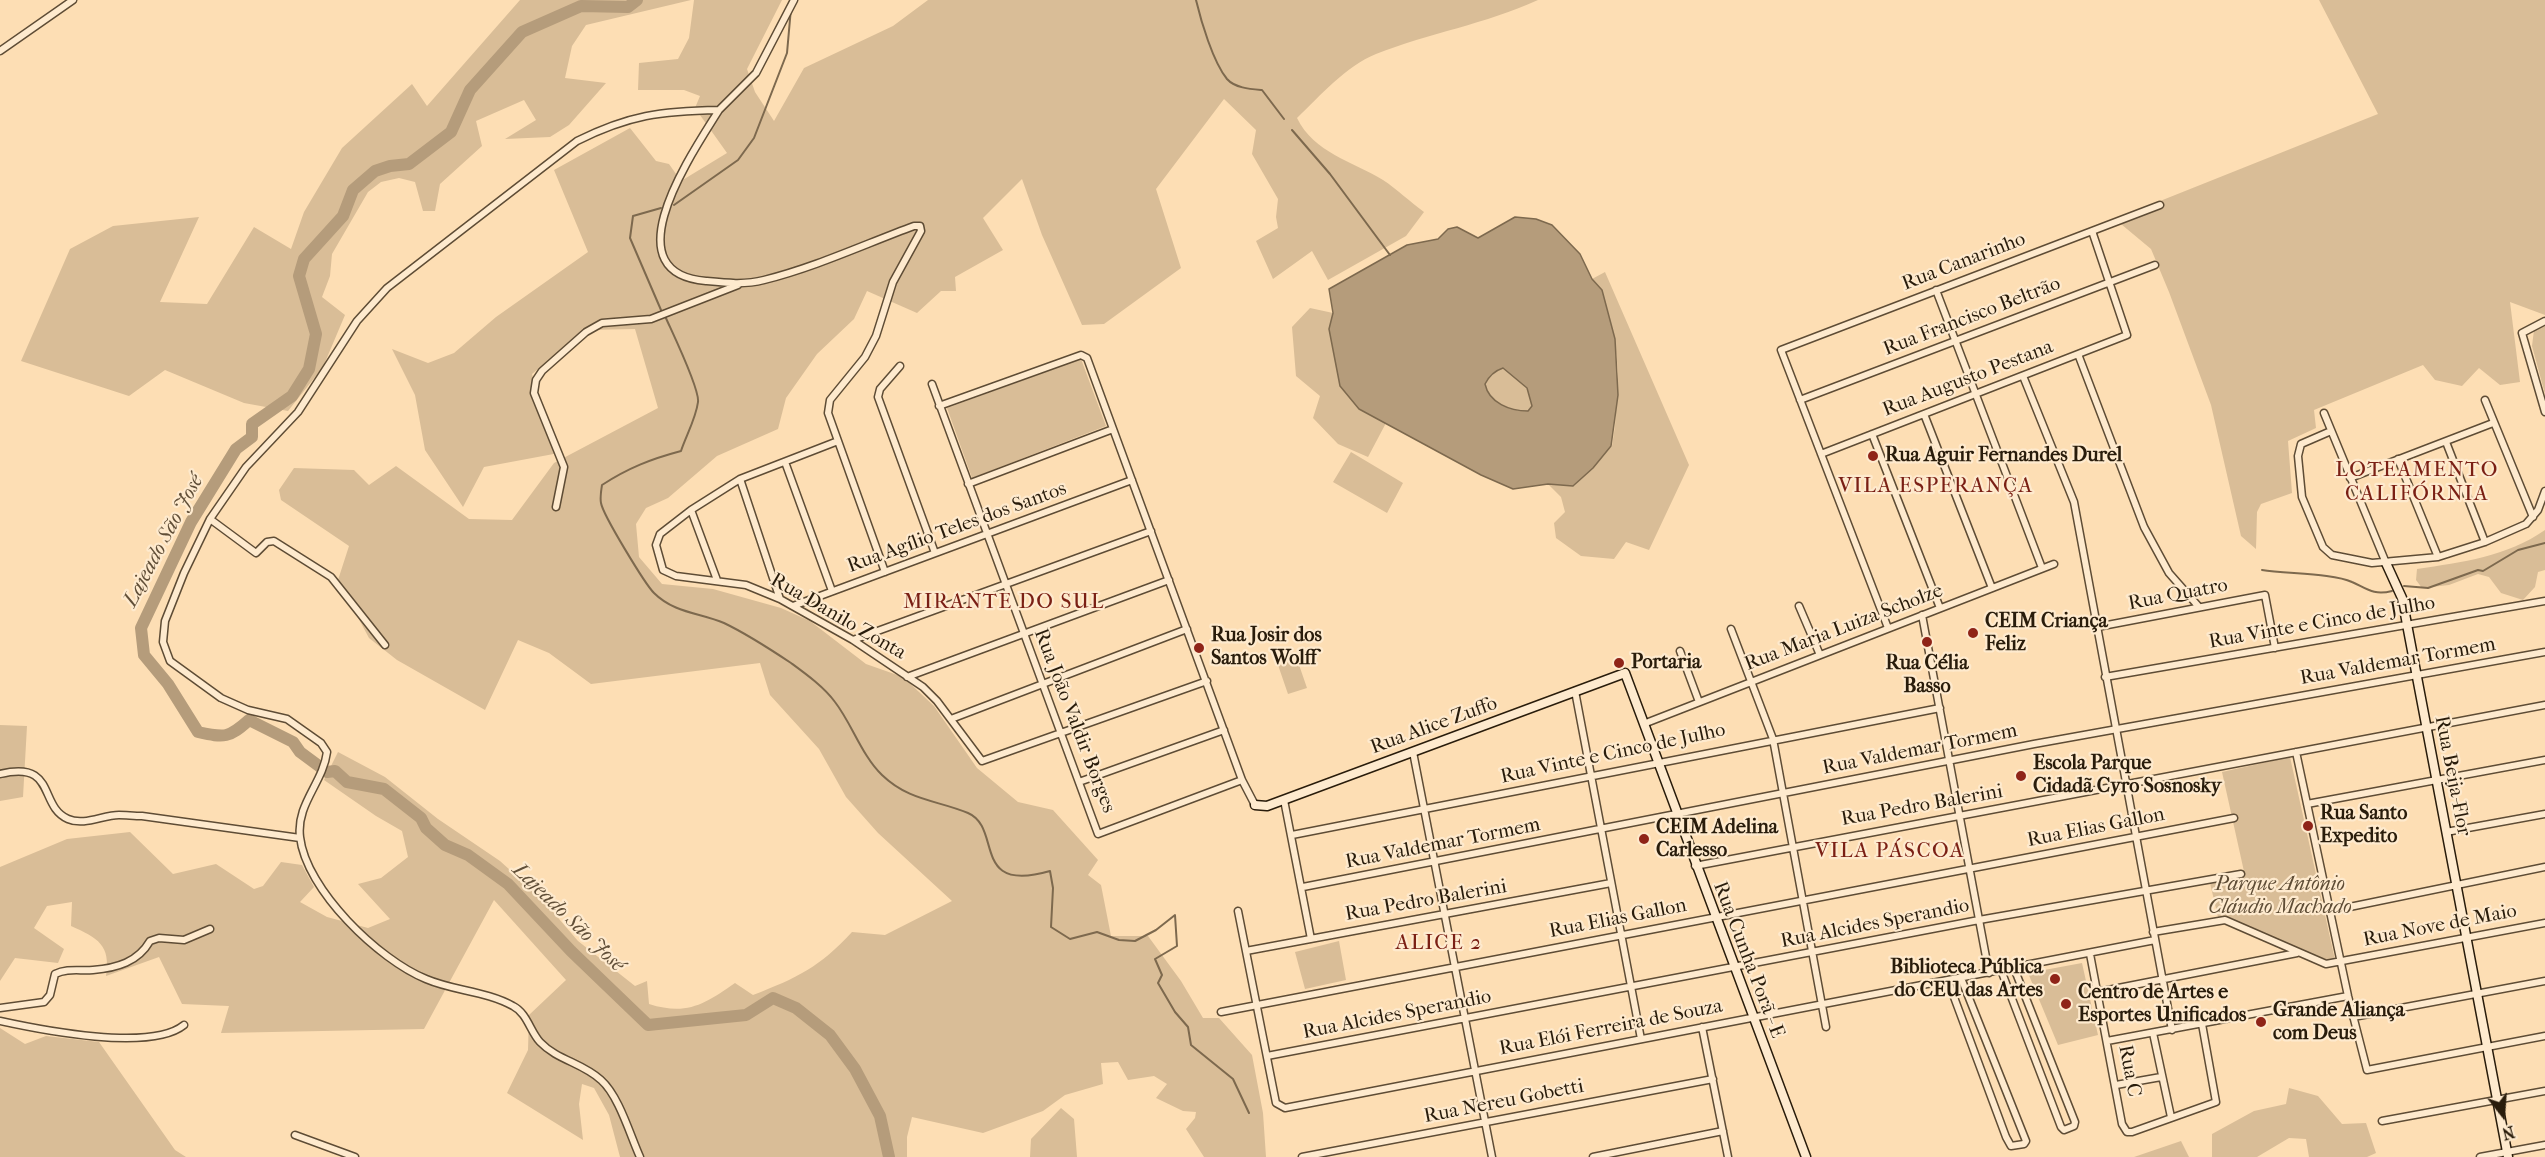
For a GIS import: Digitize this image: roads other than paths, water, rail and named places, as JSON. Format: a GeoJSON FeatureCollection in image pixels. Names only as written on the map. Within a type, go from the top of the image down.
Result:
{"type":"FeatureCollection","features":[{"type":"Feature","properties":{"kind":"street"},"geometry":{"type":"LineString","coordinates":[[0,51],[73,0]]}},
{"type":"Feature","properties":{"kind":"street"},"geometry":{"type":"LineString","coordinates":[[741,284],[691,280],[669,269],[661,255],[661,232],[669,199],[687,162],[718,110],[756,73],[794,0]]}},
{"type":"Feature","properties":{"kind":"street"},"geometry":{"type":"LineString","coordinates":[[640,1157],[620,1111],[602,1080],[554,1054],[538,1040],[515,1006],[474,991],[424,979],[356,931],[330,900],[310,868],[300,838],[301,811],[326,764],[327,752],[321,742],[287,719],[248,710],[221,698],[170,661],[163,642],[165,621],[210,519],[246,467],[298,412],[357,321],[387,288],[577,141],[609,125],[642,115],[718,110]]}},
{"type":"Feature","properties":{"kind":"street","name":"Rua Canarinho"},"geometry":{"type":"LineString","coordinates":[[1800,400],[1781,350],[2160,205]]}},
{"type":"Feature","properties":{"kind":"street"},"geometry":{"type":"LineString","coordinates":[[556,507],[564,467],[534,393],[536,381],[542,371],[586,332],[602,323],[651,319],[741,284],[793,272],[884,237],[920,226],[921,234],[903,260],[893,282],[876,336],[865,357],[830,400],[828,413],[885,572]]}},
{"type":"Feature","properties":{"kind":"street"},"geometry":{"type":"LineString","coordinates":[[2092,231],[2109,282]]}},
{"type":"Feature","properties":{"kind":"street","name":"Rua Francisco Beltrão"},"geometry":{"type":"LineString","coordinates":[[1800,400],[2155,265]]}},
{"type":"Feature","properties":{"kind":"street","name":"Rua Augusto Pestana"},"geometry":{"type":"LineString","coordinates":[[1821,454],[2127,335],[2109,282]]}},
{"type":"Feature","properties":{"kind":"street"},"geometry":{"type":"LineString","coordinates":[[1936,290],[2042,568]]}},
{"type":"Feature","properties":{"kind":"street"},"geometry":{"type":"LineString","coordinates":[[2545,321],[2522,333],[2545,412]]}},
{"type":"Feature","properties":{"kind":"street"},"geometry":{"type":"LineString","coordinates":[[2078,354],[2144,527],[2169,573],[2199,607]]}},
{"type":"Feature","properties":{"kind":"street"},"geometry":{"type":"LineString","coordinates":[[939,406],[1081,355],[1088,358],[1242,780],[1255,805]]}},
{"type":"Feature","properties":{"kind":"street"},"geometry":{"type":"LineString","coordinates":[[900,366],[880,389],[880,407],[935,553]]}},
{"type":"Feature","properties":{"kind":"street"},"geometry":{"type":"LineString","coordinates":[[2023,376],[2074,502],[2172,1030]]}},
{"type":"Feature","properties":{"kind":"street","name":"Rua João Valdir Borges"},"geometry":{"type":"LineString","coordinates":[[932,384],[1098,834],[1242,780]]}},
{"type":"Feature","properties":{"kind":"street"},"geometry":{"type":"LineString","coordinates":[[1800,400],[1888,628]]}},
{"type":"Feature","properties":{"kind":"street"},"geometry":{"type":"LineString","coordinates":[[2485,400],[2533,517]]}},
{"type":"Feature","properties":{"kind":"street","name":"Rua Beija-Flor"},"geometry":{"type":"LineString","coordinates":[[2324,413],[2402,598],[2507,1154]]}},
{"type":"Feature","properties":{"kind":"street"},"geometry":{"type":"LineString","coordinates":[[1924,414],[1992,588]]}},
{"type":"Feature","properties":{"kind":"street"},"geometry":{"type":"LineString","coordinates":[[2350,478],[2493,423]]}},
{"type":"Feature","properties":{"kind":"street"},"geometry":{"type":"LineString","coordinates":[[968,484],[1113,429]]}},
{"type":"Feature","properties":{"kind":"street"},"geometry":{"type":"LineString","coordinates":[[2331,431],[2301,444],[2298,456],[2302,497],[2322,547],[2332,555],[2386,563],[2438,557],[2485,542],[2526,524],[2533,517],[2545,491]]}},
{"type":"Feature","properties":{"kind":"street"},"geometry":{"type":"LineString","coordinates":[[1872,434],[1940,608]]}},
{"type":"Feature","properties":{"kind":"street","name":"Rua Danilo Zonta"},"geometry":{"type":"LineString","coordinates":[[838,441],[740,479],[692,510],[660,534],[656,545],[663,570],[676,576],[746,585],[780,599],[853,640],[930,694],[951,718],[982,761],[1060,734]]}},
{"type":"Feature","properties":{"kind":"street"},"geometry":{"type":"LineString","coordinates":[[2446,442],[2485,542]]}},
{"type":"Feature","properties":{"kind":"street"},"geometry":{"type":"LineString","coordinates":[[2398,459],[2438,557]]}},
{"type":"Feature","properties":{"kind":"street"},"geometry":{"type":"LineString","coordinates":[[785,462],[832,591]]}},
{"type":"Feature","properties":{"kind":"street"},"geometry":{"type":"LineString","coordinates":[[740,479],[780,599]]}},
{"type":"Feature","properties":{"kind":"street","name":"Rua Agílio Teles dos Santos"},"geometry":{"type":"LineString","coordinates":[[793,606],[1132,480]]}},
{"type":"Feature","properties":{"kind":"street"},"geometry":{"type":"LineString","coordinates":[[692,510],[717,580]]}},
{"type":"Feature","properties":{"kind":"street"},"geometry":{"type":"LineString","coordinates":[[210,519],[256,553],[267,542],[274,541],[319,568],[331,577],[354,603],[385,645]]}},
{"type":"Feature","properties":{"kind":"street"},"geometry":{"type":"LineString","coordinates":[[853,640],[1151,531]]}},
{"type":"Feature","properties":{"kind":"street","name":"Rua Maria Luiza Scholze"},"geometry":{"type":"LineString","coordinates":[[1646,723],[2054,564]]}},
{"type":"Feature","properties":{"kind":"street"},"geometry":{"type":"LineString","coordinates":[[907,676],[1169,580]]}},
{"type":"Feature","properties":{"kind":"street","name":"Rua Quatro"},"geometry":{"type":"LineString","coordinates":[[2097,627],[2265,595],[2275,648]]}},
{"type":"Feature","properties":{"kind":"street","name":"Rua Vinte e Cinco de Julho"},"geometry":{"type":"LineString","coordinates":[[2105,677],[2545,601]]}},
{"type":"Feature","properties":{"kind":"street"},"geometry":{"type":"LineString","coordinates":[[1799,606],[1820,655]]}},
{"type":"Feature","properties":{"kind":"street"},"geometry":{"type":"LineString","coordinates":[[1922,615],[1989,973]]}},
{"type":"Feature","properties":{"kind":"street"},"geometry":{"type":"LineString","coordinates":[[951,718],[1187,629]]}},
{"type":"Feature","properties":{"kind":"street"},"geometry":{"type":"LineString","coordinates":[[1731,629],[1773,739],[1826,1027]]}},
{"type":"Feature","properties":{"kind":"street"},"geometry":{"type":"LineString","coordinates":[[1680,651],[1699,702]]}},
{"type":"Feature","properties":{"kind":"street","name":"Rua Valdemar Tormem"},"geometry":{"type":"LineString","coordinates":[[1303,888],[1950,761],[2545,652]]}},
{"type":"Feature","properties":{"kind":"street","name":"Rua Alice Zuffo"},"geometry":{"type":"LineString","coordinates":[[1255,805],[1267,806],[1284,800],[1625,673]]}},
{"type":"Feature","properties":{"kind":"street","name":"Rua Cunha Porã - E"},"geometry":{"type":"LineString","coordinates":[[1625,673],[1646,723],[1695,866],[1806,1157]]}},
{"type":"Feature","properties":{"kind":"street"},"geometry":{"type":"LineString","coordinates":[[1060,734],[1207,681]]}},
{"type":"Feature","properties":{"kind":"street"},"geometry":{"type":"LineString","coordinates":[[1575,692],[1641,1039]]}},
{"type":"Feature","properties":{"kind":"street","name":"Rua Pedro Balerini"},"geometry":{"type":"LineString","coordinates":[[1695,866],[2545,705]]}},
{"type":"Feature","properties":{"kind":"street","name":"Rua Vinte e Cinco de Julho"},"geometry":{"type":"LineString","coordinates":[[1292,835],[1940,708]]}},
{"type":"Feature","properties":{"kind":"street"},"geometry":{"type":"LineString","coordinates":[[1079,782],[1224,730]]}},
{"type":"Feature","properties":{"kind":"street"},"geometry":{"type":"LineString","coordinates":[[1413,752],[1473,1071],[1492,1157]]}},
{"type":"Feature","properties":{"kind":"street"},"geometry":{"type":"LineString","coordinates":[[2296,752],[2340,963],[2367,1070],[2545,1036]]}},
{"type":"Feature","properties":{"kind":"street"},"geometry":{"type":"LineString","coordinates":[[2307,804],[2545,760]]}},
{"type":"Feature","properties":{"kind":"street"},"geometry":{"type":"LineString","coordinates":[[0,774],[19,770],[34,775],[46,787],[58,812],[69,820],[80,821],[117,814],[300,838]]}},
{"type":"Feature","properties":{"kind":"street"},"geometry":{"type":"LineString","coordinates":[[1284,800],[1303,888],[1311,939]]}},
{"type":"Feature","properties":{"kind":"street"},"geometry":{"type":"LineString","coordinates":[[2446,832],[2545,814]]}},
{"type":"Feature","properties":{"kind":"street","name":"Rua Elias Gallon"},"geometry":{"type":"LineString","coordinates":[[1221,1012],[2234,818]]}},
{"type":"Feature","properties":{"kind":"street"},"geometry":{"type":"LineString","coordinates":[[2330,911],[2545,867]]}},
{"type":"Feature","properties":{"kind":"street","name":"Rua Alcides Sperandio"},"geometry":{"type":"LineString","coordinates":[[1267,1056],[1979,920],[2241,874]]}},
{"type":"Feature","properties":{"kind":"street","name":"Rua Pedro Balerini"},"geometry":{"type":"LineString","coordinates":[[1246,951],[1611,883]]}},
{"type":"Feature","properties":{"kind":"street"},"geometry":{"type":"LineString","coordinates":[[1238,911],[1267,1056]]}},
{"type":"Feature","properties":{"kind":"street"},"geometry":{"type":"LineString","coordinates":[[2153,932],[2225,920],[2326,964],[2340,963]]}},
{"type":"Feature","properties":{"kind":"street","name":"Rua Nove de Maio"},"geometry":{"type":"LineString","coordinates":[[2340,963],[2545,923]]}},
{"type":"Feature","properties":{"kind":"street"},"geometry":{"type":"LineString","coordinates":[[0,1008],[44,1002],[50,995],[55,974],[62,970],[94,970],[134,960],[142,954],[150,941],[159,938],[184,940],[210,929]]}},
{"type":"Feature","properties":{"kind":"street","name":"Rua Elói Ferreira de Souza"},"geometry":{"type":"LineString","coordinates":[[1267,1056],[1276,1103],[1285,1108],[2155,940]]}},
{"type":"Feature","properties":{"kind":"street"},"geometry":{"type":"LineString","coordinates":[[2098,992],[2297,953]]}},
{"type":"Feature","properties":{"kind":"street","name":"Rua C"},"geometry":{"type":"LineString","coordinates":[[2090,954],[2122,1124],[2127,1132],[2132,1132],[2171,1118]]}},
{"type":"Feature","properties":{"kind":"street"},"geometry":{"type":"LineString","coordinates":[[2001,970],[2061,1127],[2069,1128],[2074,1126],[2075,1122],[2014,968]]}},
{"type":"Feature","properties":{"kind":"street"},"geometry":{"type":"LineString","coordinates":[[1948,981],[2006,1137],[2011,1146],[2024,1144],[2026,1141],[2004,1081],[1961,978]]}},
{"type":"Feature","properties":{"kind":"street"},"geometry":{"type":"LineString","coordinates":[[2353,1017],[2545,981]]}},
{"type":"Feature","properties":{"kind":"street"},"geometry":{"type":"LineString","coordinates":[[2107,1041],[2348,996]]}},
{"type":"Feature","properties":{"kind":"street"},"geometry":{"type":"LineString","coordinates":[[0,1021],[114,1038],[154,1036],[176,1032],[184,1025]]}},
{"type":"Feature","properties":{"kind":"street"},"geometry":{"type":"LineString","coordinates":[[2154,1033],[2171,1118],[2216,1102],[2202,1024]]}},
{"type":"Feature","properties":{"kind":"street"},"geometry":{"type":"LineString","coordinates":[[1702,1027],[1728,1157]]}},
{"type":"Feature","properties":{"kind":"street"},"geometry":{"type":"LineString","coordinates":[[2116,1085],[2162,1077]]}},
{"type":"Feature","properties":{"kind":"street","name":"Rua Nereu Gobetti"},"geometry":{"type":"LineString","coordinates":[[1302,1157],[1713,1079]]}},
{"type":"Feature","properties":{"kind":"street"},"geometry":{"type":"LineString","coordinates":[[2382,1121],[2545,1091]]}},
{"type":"Feature","properties":{"kind":"street"},"geometry":{"type":"LineString","coordinates":[[1593,1157],[1724,1131]]}},
{"type":"Feature","properties":{"kind":"street"},"geometry":{"type":"LineString","coordinates":[[295,1135],[355,1157]]}},
{"type":"Feature","properties":{"kind":"street"},"geometry":{"type":"LineString","coordinates":[[2480,1157],[2507,1154],[2545,1145]]}},
{"type":"Feature","properties":{"kind":"waterway","name":"Lajeado São José"},"geometry":{"type":"LineString","coordinates":[[637,0],[628,7],[581,6],[522,32],[470,90],[451,132],[409,164],[390,166],[375,171],[353,190],[343,216],[304,259],[299,276],[316,334],[309,369],[292,396],[252,424],[252,437],[236,449],[191,522],[141,628],[144,655],[168,684],[198,732],[226,735],[249,720],[293,742],[300,752],[327,772],[335,771],[347,782],[384,789],[421,818],[426,828],[445,845],[468,855],[508,884],[571,951],[648,1025],[746,1015],[773,998],[796,1008],[830,1035],[855,1069],[880,1116],[889,1157]]}},
{"type":"Feature","properties":{"kind":"waterway"},"geometry":{"type":"LineString","coordinates":[[1196,0],[1212,52],[1227,79],[1238,86],[1262,90],[1284,119]]}},
{"type":"Feature","properties":{"kind":"waterway"},"geometry":{"type":"LineString","coordinates":[[674,205],[738,160],[754,138],[787,53],[791,8]]}},
{"type":"Feature","properties":{"kind":"waterway"},"geometry":{"type":"LineString","coordinates":[[1292,130],[1330,174],[1390,255]]}},
{"type":"Feature","properties":{"kind":"waterway"},"geometry":{"type":"LineString","coordinates":[[661,208],[633,216],[630,238],[661,310]]}},
{"type":"Feature","properties":{"kind":"waterway"},"geometry":{"type":"LineString","coordinates":[[665,316],[697,395],[698,402],[693,421],[681,451],[640,465],[612,479],[602,485],[601,497],[603,510],[649,587],[670,605],[724,623],[758,642],[809,676],[835,702],[869,759],[892,784],[913,795],[968,813],[978,821],[998,867],[1008,874],[1025,876],[1050,871],[1053,888],[1051,927],[1070,939],[1097,932],[1119,940],[1135,941],[1156,930],[1175,915],[1177,946],[1155,959],[1162,975],[1158,983],[1175,1012],[1188,1027],[1191,1045],[1233,1079],[1249,1113]]}},
{"type":"Feature","properties":{"kind":"waterway"},"geometry":{"type":"LineString","coordinates":[[2404,586],[2428,588],[2478,570],[2483,571],[2518,550],[2545,543]]}},
{"type":"Feature","properties":{"kind":"waterway"},"geometry":{"type":"LineString","coordinates":[[2262,570],[2333,577],[2344,579],[2375,592],[2392,591]]}},
{"type":"Feature","properties":{"kind":"place","name":"Rua Aguir Fernandes Durel"},"geometry":{"type":"Point","coordinates":[1873,456]}},
{"type":"Feature","properties":{"kind":"place","name":"CEIM Criança Feliz"},"geometry":{"type":"Point","coordinates":[1973,633]}},
{"type":"Feature","properties":{"kind":"place","name":"Rua Célia Basso"},"geometry":{"type":"Point","coordinates":[1927,642]}},
{"type":"Feature","properties":{"kind":"place","name":"Rua Josir dos Santos Wolff"},"geometry":{"type":"Point","coordinates":[1199,648]}},
{"type":"Feature","properties":{"kind":"place","name":"Portaria"},"geometry":{"type":"Point","coordinates":[1619,663]}},
{"type":"Feature","properties":{"kind":"place","name":"Escola Parque Cidadã Cyro Sosnosky"},"geometry":{"type":"Point","coordinates":[2021,776]}},
{"type":"Feature","properties":{"kind":"place","name":"Rua Santo Expedito"},"geometry":{"type":"Point","coordinates":[2308,826]}},
{"type":"Feature","properties":{"kind":"place","name":"CEIM Adelina Carlesso"},"geometry":{"type":"Point","coordinates":[1644,839]}},
{"type":"Feature","properties":{"kind":"place","name":"Biblioteca Pública do CEU das Artes"},"geometry":{"type":"Point","coordinates":[2055,979]}},
{"type":"Feature","properties":{"kind":"place","name":"Centro de Artes e Esportes Unificados"},"geometry":{"type":"Point","coordinates":[2066,1004]}},
{"type":"Feature","properties":{"kind":"place","name":"Grande Aliança com Deus"},"geometry":{"type":"Point","coordinates":[2261,1022]}},
{"type":"Feature","properties":{"kind":"district","name":"LOTEAMENTO CALIFÓRNIA"},"geometry":{"type":"Point","coordinates":[2417,483]}},
{"type":"Feature","properties":{"kind":"district","name":"VILA ESPERANÇA"},"geometry":{"type":"Point","coordinates":[1936,487]}},
{"type":"Feature","properties":{"kind":"district","name":"MIRANTE DO SUL"},"geometry":{"type":"Point","coordinates":[1004,603]}},
{"type":"Feature","properties":{"kind":"district","name":"VILA PÁSCOA"},"geometry":{"type":"Point","coordinates":[1890,852]}},
{"type":"Feature","properties":{"kind":"district","name":"ALICE 2"},"geometry":{"type":"Point","coordinates":[1439,944]}},
{"type":"Feature","properties":{"kind":"park label","name":"Parque Antônio Cláudio Machado"},"geometry":{"type":"Point","coordinates":[2280,896]}}]}
